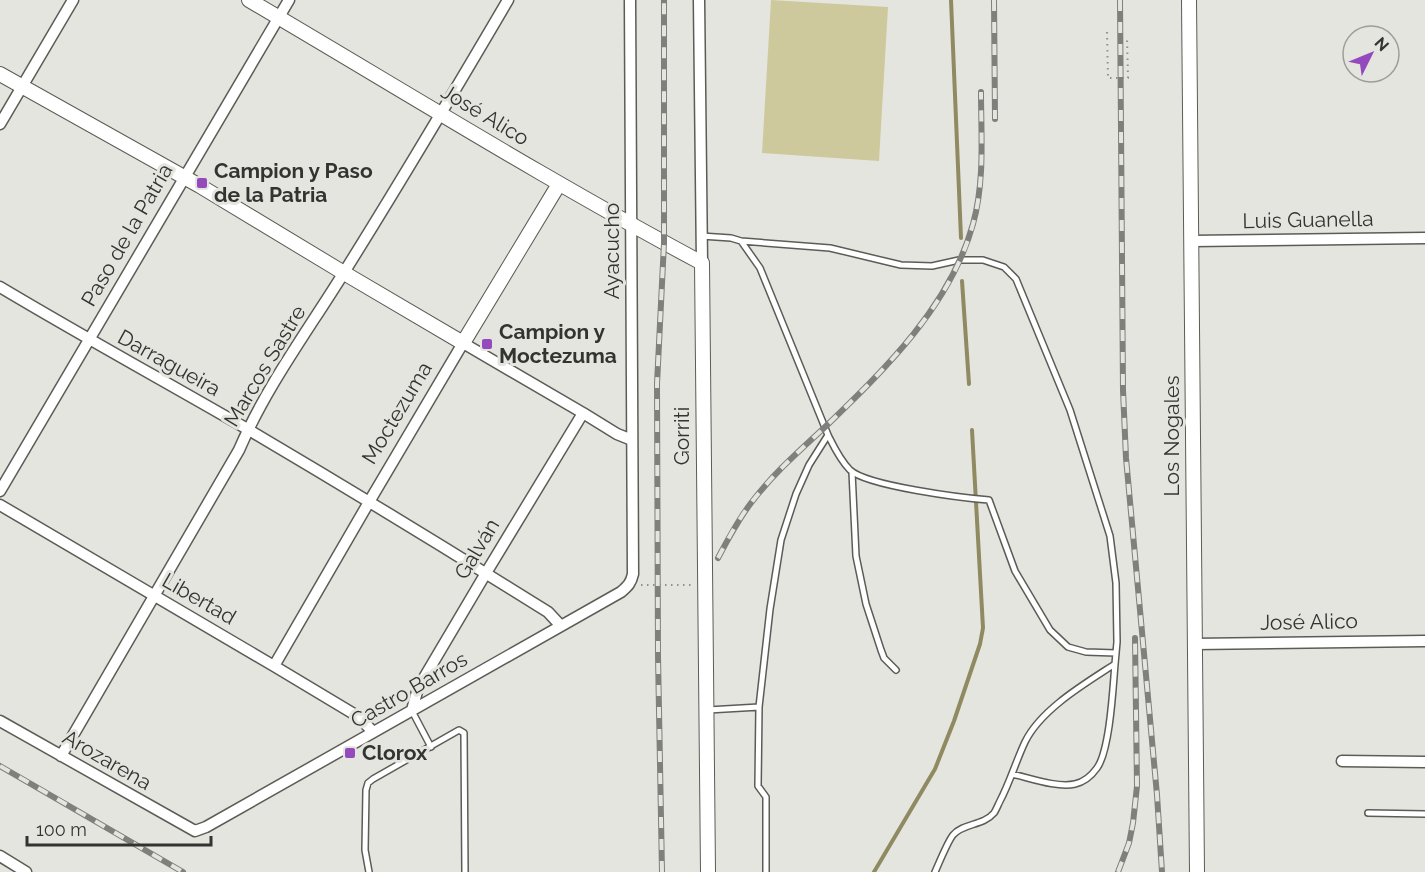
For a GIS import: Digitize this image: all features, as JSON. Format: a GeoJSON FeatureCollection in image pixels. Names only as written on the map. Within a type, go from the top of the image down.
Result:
{"type":"FeatureCollection","features":[{"type":"Feature","properties":{"kind":"street"},"geometry":{"type":"LineString","coordinates":[[0,124],[73,0]]}},
{"type":"Feature","properties":{"kind":"street","name":"José Alico"},"geometry":{"type":"LineString","coordinates":[[249,0],[559,184],[702,263]]}},
{"type":"Feature","properties":{"kind":"street","name":"Paso de la Patria"},"geometry":{"type":"LineString","coordinates":[[0,491],[289,0]]}},
{"type":"Feature","properties":{"kind":"street","name":"Marcos Sastre"},"geometry":{"type":"LineString","coordinates":[[61,756],[239,450],[256,411],[344,273],[508,0]]}},
{"type":"Feature","properties":{"kind":"street","name":"Ayacucho"},"geometry":{"type":"LineString","coordinates":[[629,585],[633,574],[630,0]]}},
{"type":"Feature","properties":{"kind":"street","name":"Gorriti"},"geometry":{"type":"LineString","coordinates":[[699,0],[708,872]]}},
{"type":"Feature","properties":{"kind":"street","name":"Los Nogales"},"geometry":{"type":"LineString","coordinates":[[1189,0],[1197,872]]}},
{"type":"Feature","properties":{"kind":"street"},"geometry":{"type":"LineString","coordinates":[[0,74],[200,186],[617,434],[632,440]]}},
{"type":"Feature","properties":{"kind":"street","name":"Moctezuma"},"geometry":{"type":"LineString","coordinates":[[274,666],[559,184]]}},
{"type":"Feature","properties":{"kind":"street","name":"Luis Guanella"},"geometry":{"type":"LineString","coordinates":[[1192,241],[1425,238]]}},
{"type":"Feature","properties":{"kind":"street","name":"Darragueira"},"geometry":{"type":"LineString","coordinates":[[0,287],[248,429],[369,502],[548,612],[561,626]]}},
{"type":"Feature","properties":{"kind":"street","name":"Galván"},"geometry":{"type":"LineString","coordinates":[[412,710],[418,688],[583,412]]}},
{"type":"Feature","properties":{"kind":"street","name":"Libertad"},"geometry":{"type":"LineString","coordinates":[[0,505],[359,717],[373,732]]}},
{"type":"Feature","properties":{"kind":"street","name":"Castro Barros"},"geometry":{"type":"LineString","coordinates":[[195,831],[621,592],[629,585]]}},
{"type":"Feature","properties":{"kind":"street","name":"José Alico"},"geometry":{"type":"LineString","coordinates":[[1194,644],[1425,641]]}},
{"type":"Feature","properties":{"kind":"street","name":"Arozarena"},"geometry":{"type":"LineString","coordinates":[[0,721],[195,831]]}},
{"type":"Feature","properties":{"kind":"street"},"geometry":{"type":"LineString","coordinates":[[1342,761],[1425,762]]}},
{"type":"Feature","properties":{"kind":"street"},"geometry":{"type":"LineString","coordinates":[[0,856],[26,872]]}},
{"type":"Feature","properties":{"kind":"lane"},"geometry":{"type":"LineString","coordinates":[[701,236],[830,248],[901,265],[932,266],[959,260],[983,260],[1004,267],[1016,279],[1070,411],[1110,536],[1116,583],[1116,652],[1109,723],[1098,767],[1090,776],[1076,784],[1062,785],[1012,774]]}},
{"type":"Feature","properties":{"kind":"lane"},"geometry":{"type":"LineString","coordinates":[[741,241],[760,268],[828,435],[852,472],[856,556],[866,604],[880,650],[884,658],[896,670]]}},
{"type":"Feature","properties":{"kind":"lane"},"geometry":{"type":"LineString","coordinates":[[766,872],[766,797],[759,786],[759,707],[770,609],[781,540],[796,494],[809,465],[828,435]]}},
{"type":"Feature","properties":{"kind":"lane"},"geometry":{"type":"LineString","coordinates":[[852,472],[898,486],[989,500],[1015,571],[1050,630],[1068,647],[1086,652],[1116,652]]}},
{"type":"Feature","properties":{"kind":"lane"},"geometry":{"type":"LineString","coordinates":[[935,872],[954,834],[965,827],[982,822],[993,814],[1026,740],[1039,722],[1078,688],[1115,664]]}},
{"type":"Feature","properties":{"kind":"lane"},"geometry":{"type":"LineString","coordinates":[[706,710],[759,707]]}},
{"type":"Feature","properties":{"kind":"lane"},"geometry":{"type":"LineString","coordinates":[[412,710],[431,747]]}},
{"type":"Feature","properties":{"kind":"lane"},"geometry":{"type":"LineString","coordinates":[[369,872],[365,850],[368,783],[459,730],[464,734],[465,872]]}},
{"type":"Feature","properties":{"kind":"lane"},"geometry":{"type":"LineString","coordinates":[[1368,813],[1425,814]]}},
{"type":"Feature","properties":{"kind":"path"},"geometry":{"type":"LineString","coordinates":[[1107,32],[1108,78],[1128,78],[1127,38]]}},
{"type":"Feature","properties":{"kind":"path"},"geometry":{"type":"LineString","coordinates":[[629,585],[705,585]]}},
{"type":"Feature","properties":{"kind":"shaded area"},"geometry":{"type":"Polygon","coordinates":[[[771,0],[888,7],[879,161],[762,153],[771,0]]]}},
{"type":"Feature","properties":{"kind":"waterway"},"geometry":{"type":"LineString","coordinates":[[951,0],[961,238]]}},
{"type":"Feature","properties":{"kind":"waterway"},"geometry":{"type":"LineString","coordinates":[[962,281],[969,384]]}},
{"type":"Feature","properties":{"kind":"waterway"},"geometry":{"type":"LineString","coordinates":[[874,872],[935,769],[980,644],[983,628],[972,430]]}},
{"type":"Feature","properties":{"kind":"railway"},"geometry":{"type":"LineString","coordinates":[[662,872],[657,384],[664,243],[664,0]]}},
{"type":"Feature","properties":{"kind":"railway"},"geometry":{"type":"LineString","coordinates":[[994,0],[995,119]]}},
{"type":"Feature","properties":{"kind":"railway"},"geometry":{"type":"LineString","coordinates":[[1120,0],[1123,390],[1126,458],[1162,872]]}},
{"type":"Feature","properties":{"kind":"railway"},"geometry":{"type":"LineString","coordinates":[[718,558],[737,523],[759,493],[891,360],[932,310],[948,283],[962,254],[977,208],[981,158],[981,92]]}},
{"type":"Feature","properties":{"kind":"railway"},"geometry":{"type":"LineString","coordinates":[[1118,872],[1129,843],[1137,786],[1135,638]]}},
{"type":"Feature","properties":{"kind":"railway"},"geometry":{"type":"LineString","coordinates":[[0,766],[183,872]]}},
{"type":"Feature","properties":{"kind":"place","name":"Campion y Paso de la Patria"},"geometry":{"type":"Point","coordinates":[202,183]}},
{"type":"Feature","properties":{"kind":"place","name":"Campion y Moctezuma"},"geometry":{"type":"Point","coordinates":[487,344]}},
{"type":"Feature","properties":{"kind":"place","name":"Clorox"},"geometry":{"type":"Point","coordinates":[350,753]}}]}
